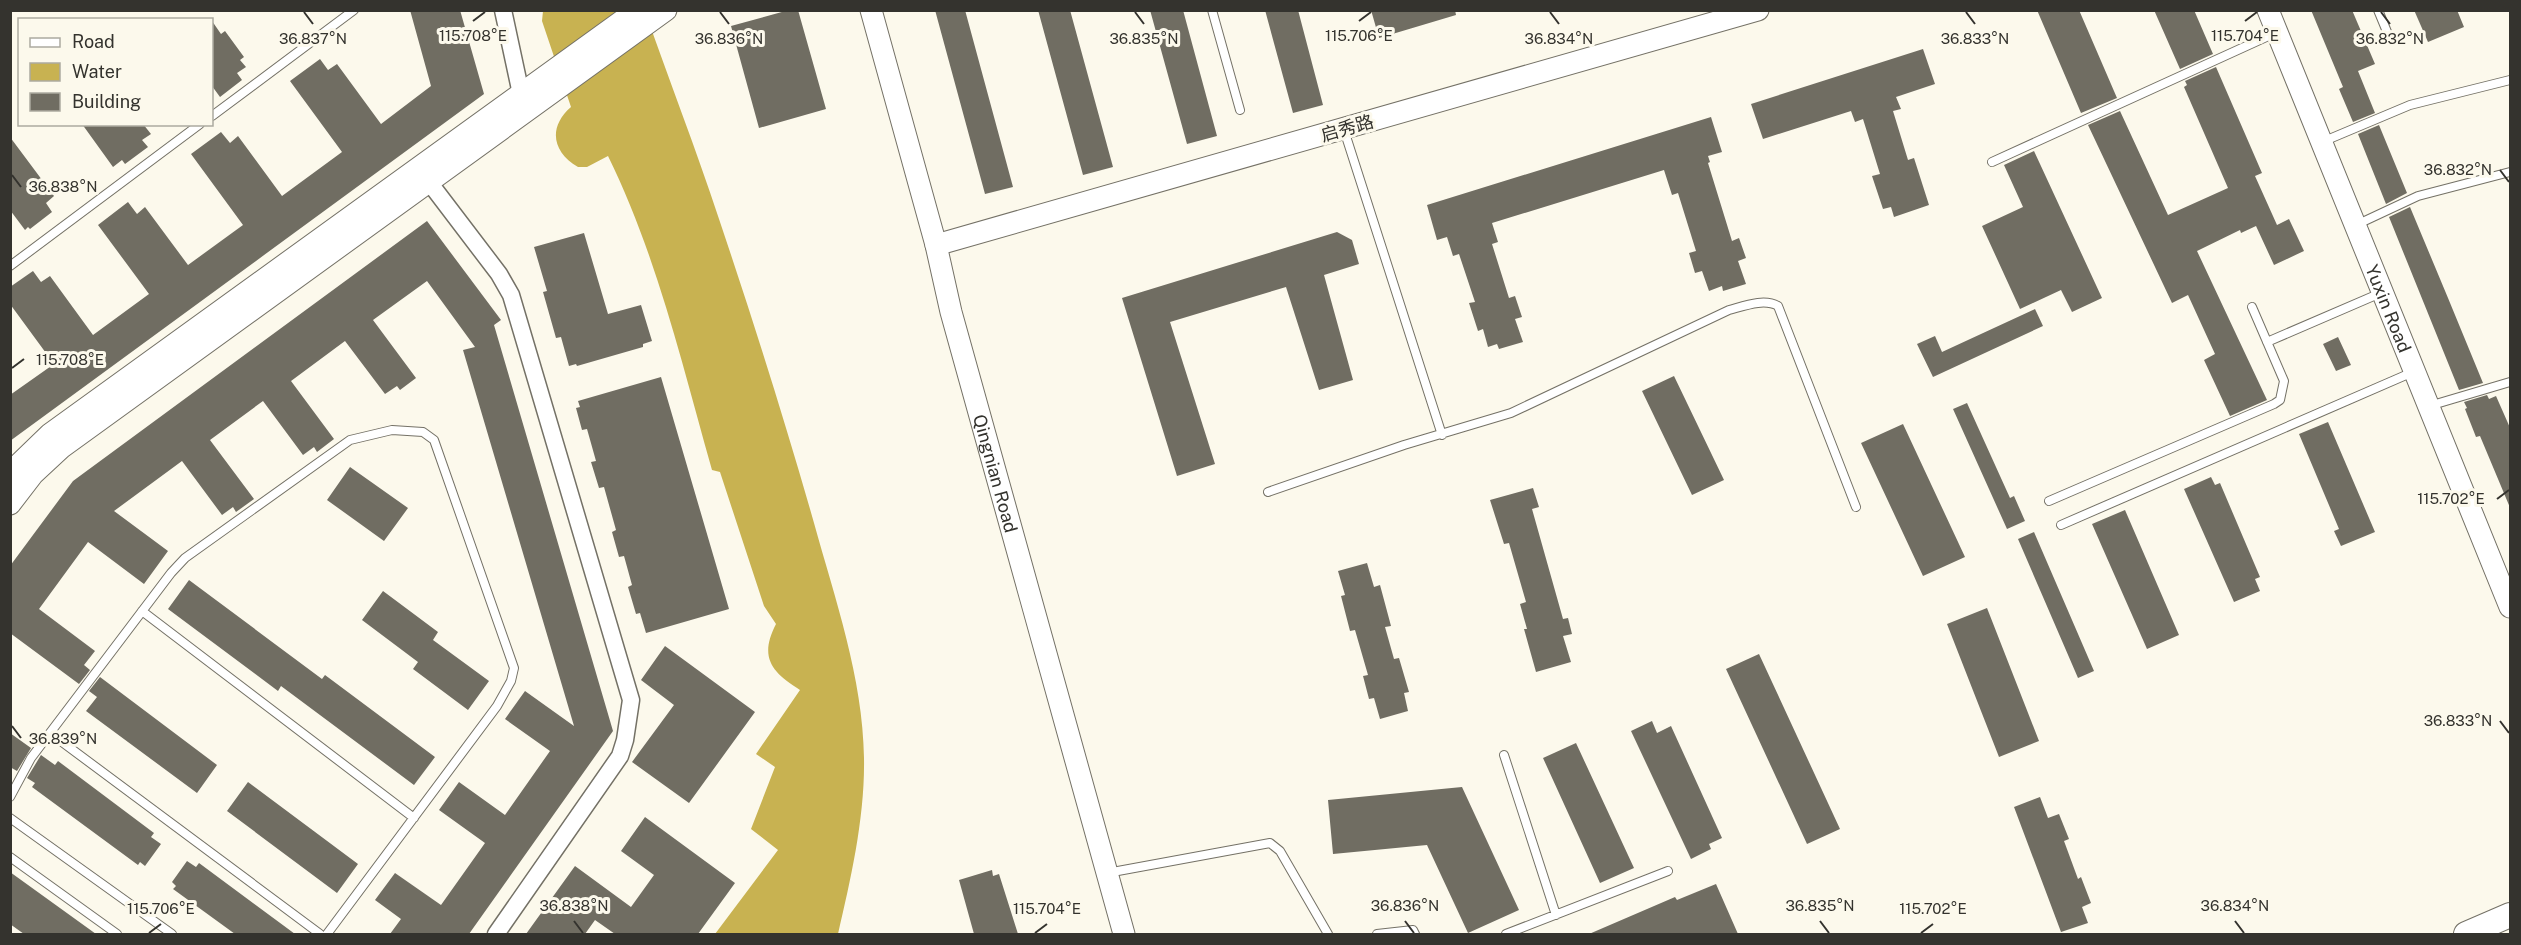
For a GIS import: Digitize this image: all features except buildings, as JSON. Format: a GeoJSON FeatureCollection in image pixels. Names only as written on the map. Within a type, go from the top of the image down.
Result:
{"type":"FeatureCollection","features":[{"type":"Feature","properties":{"kind":"main road"},"geometry":{"type":"LineString","coordinates":[[2466,934],[2511,915]]}},
{"type":"Feature","properties":{"kind":"street"},"geometry":{"type":"LineString","coordinates":[[502,10],[521,94]]}},
{"type":"Feature","properties":{"kind":"street"},"geometry":{"type":"LineString","coordinates":[[10,504],[33,474],[61,448],[429,182],[637,10]]}},
{"type":"Feature","properties":{"kind":"street","name":"Qingnian Road"},"geometry":{"type":"LineString","coordinates":[[871,10],[936,245],[951,312],[1124,934]]}},
{"type":"Feature","properties":{"kind":"street","name":"启秀路"},"geometry":{"type":"LineString","coordinates":[[936,245],[1758,10]]}},
{"type":"Feature","properties":{"kind":"street","name":"Yuxin Road"},"geometry":{"type":"LineString","coordinates":[[2268,10],[2511,607]]}},
{"type":"Feature","properties":{"kind":"street"},"geometry":{"type":"LineString","coordinates":[[10,475],[50,434],[521,94],[542,90],[665,11]]}},
{"type":"Feature","properties":{"kind":"street"},"geometry":{"type":"LineString","coordinates":[[429,182],[499,274],[511,295],[631,700],[626,740],[620,756],[496,934]]}},
{"type":"Feature","properties":{"kind":"lane"},"geometry":{"type":"LineString","coordinates":[[213,115],[354,10]]}},
{"type":"Feature","properties":{"kind":"lane"},"geometry":{"type":"LineString","coordinates":[[1212,10],[1240,110]]}},
{"type":"Feature","properties":{"kind":"lane"},"geometry":{"type":"LineString","coordinates":[[2378,10],[2390,39]]}},
{"type":"Feature","properties":{"kind":"lane"},"geometry":{"type":"LineString","coordinates":[[1992,162],[2277,32]]}},
{"type":"Feature","properties":{"kind":"lane"},"geometry":{"type":"LineString","coordinates":[[2322,143],[2410,105],[2511,80]]}},
{"type":"Feature","properties":{"kind":"lane"},"geometry":{"type":"LineString","coordinates":[[10,266],[197,126]]}},
{"type":"Feature","properties":{"kind":"lane"},"geometry":{"type":"LineString","coordinates":[[1344,129],[1442,435]]}},
{"type":"Feature","properties":{"kind":"lane"},"geometry":{"type":"LineString","coordinates":[[2356,225],[2418,196],[2511,172]]}},
{"type":"Feature","properties":{"kind":"lane"},"geometry":{"type":"LineString","coordinates":[[2267,342],[2383,292]]}},
{"type":"Feature","properties":{"kind":"lane"},"geometry":{"type":"LineString","coordinates":[[1268,492],[1404,445],[1511,413],[1729,310],[1757,303],[1772,303],[1778,306],[1856,507]]}},
{"type":"Feature","properties":{"kind":"lane"},"geometry":{"type":"LineString","coordinates":[[2049,501],[2274,404],[2280,399],[2284,381],[2252,307]]}},
{"type":"Feature","properties":{"kind":"lane"},"geometry":{"type":"LineString","coordinates":[[2061,525],[2415,371]]}},
{"type":"Feature","properties":{"kind":"lane"},"geometry":{"type":"LineString","coordinates":[[2429,406],[2511,382]]}},
{"type":"Feature","properties":{"kind":"lane"},"geometry":{"type":"LineString","coordinates":[[10,798],[31,758],[142,610],[185,558],[350,440],[392,430],[415,430],[429,436],[434,440],[514,668],[511,681],[497,706],[327,934]]}},
{"type":"Feature","properties":{"kind":"lane"},"geometry":{"type":"LineString","coordinates":[[142,610],[414,818]]}},
{"type":"Feature","properties":{"kind":"lane"},"geometry":{"type":"LineString","coordinates":[[50,733],[320,934]]}},
{"type":"Feature","properties":{"kind":"lane"},"geometry":{"type":"LineString","coordinates":[[1504,755],[1556,915]]}},
{"type":"Feature","properties":{"kind":"lane"},"geometry":{"type":"LineString","coordinates":[[10,818],[172,934]]}},
{"type":"Feature","properties":{"kind":"lane"},"geometry":{"type":"LineString","coordinates":[[1107,873],[1270,843],[1280,851],[1328,934]]}},
{"type":"Feature","properties":{"kind":"lane"},"geometry":{"type":"LineString","coordinates":[[10,857],[117,934]]}},
{"type":"Feature","properties":{"kind":"lane"},"geometry":{"type":"LineString","coordinates":[[1506,934],[1668,871]]}},
{"type":"Feature","properties":{"kind":"lane"},"geometry":{"type":"LineString","coordinates":[[1377,934],[1413,930],[1415,934]]}},
{"type":"Feature","properties":{"kind":"water"},"geometry":{"type":"Polygon","coordinates":[[[543,11],[645,11],[710,193],[756,333],[839,610],[859,698],[864,758],[862,803],[852,869],[838,934],[715,934],[778,850],[751,829],[775,767],[756,754],[800,690],[775,670],[768,655],[768,646],[776,624],[764,606],[720,472],[712,470],[655,271],[625,194],[608,156],[587,167],[578,167],[569,161],[558,147],[556,131],[571,107],[542,21],[543,11]]]}}]}
